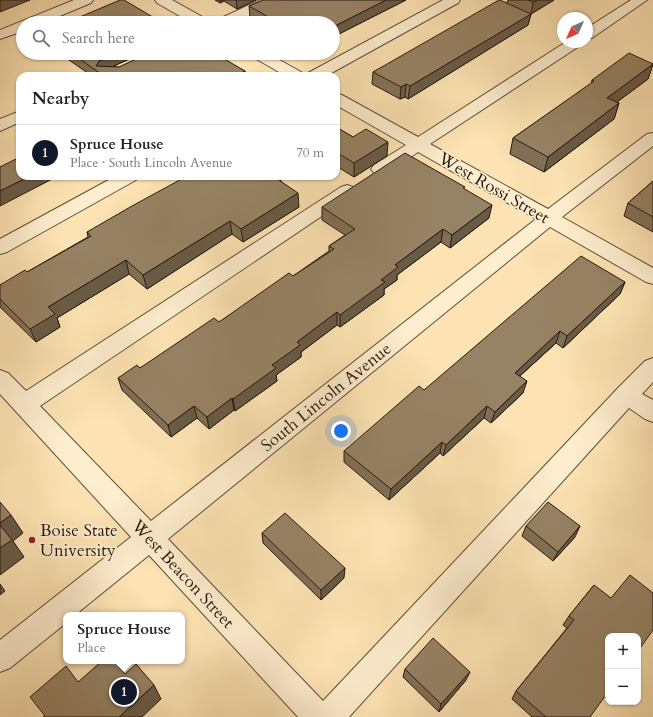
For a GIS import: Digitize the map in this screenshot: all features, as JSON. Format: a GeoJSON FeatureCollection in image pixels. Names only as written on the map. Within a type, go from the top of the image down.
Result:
{"type":"FeatureCollection","features":[{"type":"Feature","properties":{"kind":"street"},"geometry":{"type":"LineString","coordinates":[[47,16],[86,0]]}},
{"type":"Feature","properties":{"kind":"street"},"geometry":{"type":"LineString","coordinates":[[162,0],[191,16]]}},
{"type":"Feature","properties":{"kind":"street"},"geometry":{"type":"LineString","coordinates":[[237,16],[271,0]]}},
{"type":"Feature","properties":{"kind":"street"},"geometry":{"type":"LineString","coordinates":[[321,72],[453,0]]}},
{"type":"Feature","properties":{"kind":"street"},"geometry":{"type":"LineString","coordinates":[[593,31],[640,0]]}},
{"type":"Feature","properties":{"kind":"street"},"geometry":{"type":"LineString","coordinates":[[649,0],[653,7]]}},
{"type":"Feature","properties":{"kind":"street"},"geometry":{"type":"LineString","coordinates":[[0,35],[16,29]]}},
{"type":"Feature","properties":{"kind":"street"},"geometry":{"type":"LineString","coordinates":[[24,404],[418,144],[567,48]]}},
{"type":"Feature","properties":{"kind":"street"},"geometry":{"type":"LineString","coordinates":[[268,60],[290,72]]}},
{"type":"Feature","properties":{"kind":"street","name":"West Rossi Street"},"geometry":{"type":"LineString","coordinates":[[340,100],[653,277]]}},
{"type":"Feature","properties":{"kind":"street"},"geometry":{"type":"LineString","coordinates":[[0,126],[16,118]]}},
{"type":"Feature","properties":{"kind":"street","name":"South Lincoln Avenue"},"geometry":{"type":"LineString","coordinates":[[0,658],[549,219],[653,138]]}},
{"type":"Feature","properties":{"kind":"street"},"geometry":{"type":"LineString","coordinates":[[0,247],[123,180]]}},
{"type":"Feature","properties":{"kind":"street"},"geometry":{"type":"LineString","coordinates":[[330,717],[653,366]]}},
{"type":"Feature","properties":{"kind":"street","name":"West Beacon Street"},"geometry":{"type":"LineString","coordinates":[[0,378],[318,717]]}},
{"type":"Feature","properties":{"kind":"street"},"geometry":{"type":"LineString","coordinates":[[626,395],[653,412]]}},
{"type":"Feature","properties":{"kind":"building"},"geometry":{"type":"Polygon","coordinates":[[[120,0],[124,0],[151,16],[82,16],[120,0]]]}},
{"type":"Feature","properties":{"kind":"building"},"geometry":{"type":"Polygon","coordinates":[[[263,0],[386,0],[340,23],[340,16],[267,16],[249,6],[263,0]]]}},
{"type":"Feature","properties":{"kind":"building"},"geometry":{"type":"Polygon","coordinates":[[[499,0],[531,14],[410,86],[406,84],[401,87],[373,72],[499,0]]]}},
{"type":"Feature","properties":{"kind":"building"},"geometry":{"type":"Polygon","coordinates":[[[629,53],[653,64],[607,98],[619,103],[548,157],[513,138],[594,81],[592,80],[629,53]]]}},
{"type":"Feature","properties":{"kind":"building"},"geometry":{"type":"Polygon","coordinates":[[[81,60],[101,60],[96,66],[119,67],[134,60],[226,60],[245,71],[243,72],[98,72],[81,60]]]}},
{"type":"Feature","properties":{"kind":"building"},"geometry":{"type":"Polygon","coordinates":[[[340,129],[353,137],[366,129],[388,142],[354,163],[340,154],[340,129]]]}},
{"type":"Feature","properties":{"kind":"building"},"geometry":{"type":"Polygon","coordinates":[[[405,153],[465,187],[463,188],[492,205],[452,235],[443,229],[395,265],[398,267],[381,280],[385,282],[340,315],[337,312],[297,342],[300,345],[272,365],[276,368],[207,417],[194,406],[168,425],[118,378],[137,365],[140,368],[214,318],[219,322],[289,273],[293,276],[334,249],[329,246],[355,229],[322,207],[405,153]]]}},
{"type":"Feature","properties":{"kind":"building"},"geometry":{"type":"Polygon","coordinates":[[[16,159],[16,180],[22,180],[0,191],[0,167],[16,159]]]}},
{"type":"Feature","properties":{"kind":"building"},"geometry":{"type":"Polygon","coordinates":[[[180,180],[279,180],[298,193],[241,229],[230,221],[143,275],[126,260],[48,307],[55,314],[30,329],[0,299],[0,285],[25,270],[27,272],[91,236],[87,232],[180,180]]]}},
{"type":"Feature","properties":{"kind":"building"},"geometry":{"type":"Polygon","coordinates":[[[653,181],[653,217],[628,203],[653,181]]]}},
{"type":"Feature","properties":{"kind":"building"},"geometry":{"type":"Polygon","coordinates":[[[581,256],[625,282],[567,336],[560,331],[515,373],[527,381],[495,412],[487,406],[446,445],[442,442],[391,489],[344,451],[419,386],[424,390],[581,256]]]}},
{"type":"Feature","properties":{"kind":"building"},"geometry":{"type":"Polygon","coordinates":[[[0,502],[11,515],[0,523],[0,502]]]}},
{"type":"Feature","properties":{"kind":"building"},"geometry":{"type":"Polygon","coordinates":[[[548,502],[580,526],[558,552],[526,526],[548,502]]]}},
{"type":"Feature","properties":{"kind":"building"},"geometry":{"type":"Polygon","coordinates":[[[285,513],[345,568],[321,590],[262,533],[285,513]]]}},
{"type":"Feature","properties":{"kind":"building"},"geometry":{"type":"Polygon","coordinates":[[[0,525],[12,540],[0,548],[0,525]]]}},
{"type":"Feature","properties":{"kind":"building"},"geometry":{"type":"Polygon","coordinates":[[[630,575],[653,593],[653,630],[641,647],[641,633],[605,633],[605,696],[590,717],[546,717],[516,691],[574,620],[569,616],[594,585],[611,598],[630,575]]]}},
{"type":"Feature","properties":{"kind":"building"},"geometry":{"type":"Polygon","coordinates":[[[433,638],[470,672],[441,704],[405,669],[433,638]]]}},
{"type":"Feature","properties":{"kind":"building"},"geometry":{"type":"Polygon","coordinates":[[[99,664],[117,664],[125,674],[136,664],[154,685],[119,717],[43,717],[45,716],[30,697],[66,666],[78,682],[99,664]]]}},
{"type":"Feature","properties":{"kind":"place","name":"Boise State University"},"geometry":{"type":"Point","coordinates":[32,540]}},
{"type":"Feature","properties":{"kind":"place","name":"Spruce House"},"geometry":{"type":"Point","coordinates":[124,692]}}]}
